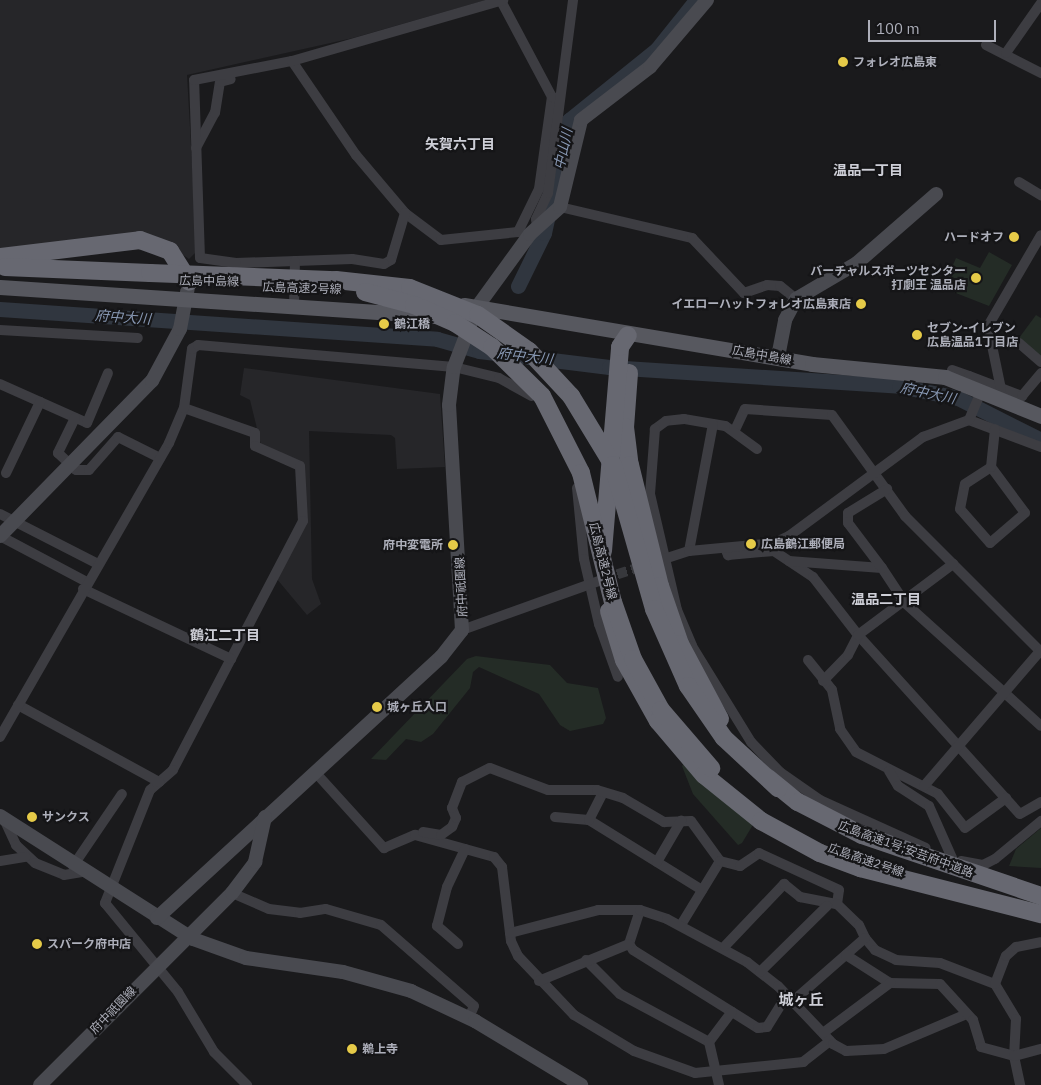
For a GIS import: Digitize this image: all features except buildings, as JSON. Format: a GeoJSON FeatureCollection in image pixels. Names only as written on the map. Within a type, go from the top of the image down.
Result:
{"type":"FeatureCollection","features":[{"type":"Feature","properties":{"kind":"highway"},"geometry":{"type":"LineString","coordinates":[[0,257],[110,242],[140,240],[161,246],[176,258],[189,282]]}},
{"type":"Feature","properties":{"kind":"highway"},"geometry":{"type":"LineString","coordinates":[[0,269],[149,279]]}},
{"type":"Feature","properties":{"kind":"highway"},"geometry":{"type":"LineString","coordinates":[[0,279],[149,279]]}},
{"type":"Feature","properties":{"kind":"highway","name":"広島高速2号線"},"geometry":{"type":"LineString","coordinates":[[149,279],[366,292],[436,313],[498,352],[542,396],[574,454],[613,602],[641,676],[672,725],[711,768],[770,815],[830,849],[1041,914]]}},
{"type":"Feature","properties":{"kind":"highway","name":"広島高速2号線"},"geometry":{"type":"LineString","coordinates":[[149,279],[327,279],[410,288],[478,315],[529,351],[572,396],[613,465],[654,610],[688,686],[724,738],[782,791]]}},
{"type":"Feature","properties":{"kind":"highway"},"geometry":{"type":"LineString","coordinates":[[627,344],[603,538],[606,598],[628,668],[672,740],[736,802],[813,850],[876,873],[1041,914]]}},
{"type":"Feature","properties":{"kind":"highway"},"geometry":{"type":"LineString","coordinates":[[623,376],[625,426],[630,465],[660,586],[680,644],[704,692],[735,740],[782,791]]}},
{"type":"Feature","properties":{"kind":"highway","name":"広島高速1号;安芸府中道路"},"geometry":{"type":"LineString","coordinates":[[782,791],[862,835],[1041,896]]}},
{"type":"Feature","properties":{"kind":"main road","name":"広島中島線"},"geometry":{"type":"LineString","coordinates":[[0,269],[58,270],[189,282],[295,282],[477,307],[627,344],[778,357],[968,379],[982,390],[1041,416]]}},
{"type":"Feature","properties":{"kind":"main road","name":"広島中島線"},"geometry":{"type":"LineString","coordinates":[[0,287],[187,304],[294,307],[435,316],[477,307]]}},
{"type":"Feature","properties":{"kind":"street"},"geometry":{"type":"LineString","coordinates":[[405,213],[400,237],[391,260],[384,264],[295,261],[236,263],[200,258],[194,80],[292,61],[502,0],[555,98],[548,193],[536,219],[539,226]]}},
{"type":"Feature","properties":{"kind":"street"},"geometry":{"type":"LineString","coordinates":[[292,61],[356,155],[405,213],[441,240],[518,232],[539,189],[573,0]]}},
{"type":"Feature","properties":{"kind":"street"},"geometry":{"type":"LineString","coordinates":[[707,0],[650,67],[580,120],[560,207],[692,238],[744,293],[767,284],[780,286],[796,299]]}},
{"type":"Feature","properties":{"kind":"street"},"geometry":{"type":"LineString","coordinates":[[1006,53],[1041,3]]}},
{"type":"Feature","properties":{"kind":"street"},"geometry":{"type":"LineString","coordinates":[[986,45],[1006,53],[1041,73]]}},
{"type":"Feature","properties":{"kind":"street"},"geometry":{"type":"LineString","coordinates":[[196,148],[215,113],[220,82],[231,79]]}},
{"type":"Feature","properties":{"kind":"street"},"geometry":{"type":"LineString","coordinates":[[1019,182],[1041,195]]}},
{"type":"Feature","properties":{"kind":"street"},"geometry":{"type":"LineString","coordinates":[[778,357],[785,320],[796,299],[857,263],[936,194]]}},
{"type":"Feature","properties":{"kind":"street","name":"府中祇園線"},"geometry":{"type":"LineString","coordinates":[[157,918],[441,657],[462,630],[449,405],[455,366],[477,307],[539,226],[560,207]]}},
{"type":"Feature","properties":{"kind":"street"},"geometry":{"type":"LineString","coordinates":[[1001,388],[988,326],[1041,235]]}},
{"type":"Feature","properties":{"kind":"street"},"geometry":{"type":"LineString","coordinates":[[294,307],[295,261]]}},
{"type":"Feature","properties":{"kind":"street"},"geometry":{"type":"LineString","coordinates":[[189,282],[187,304],[174,342],[147,386],[0,536],[85,586],[231,659]]}},
{"type":"Feature","properties":{"kind":"street"},"geometry":{"type":"LineString","coordinates":[[0,330],[138,338]]}},
{"type":"Feature","properties":{"kind":"street"},"geometry":{"type":"LineString","coordinates":[[1019,343],[1041,362]]}},
{"type":"Feature","properties":{"kind":"street"},"geometry":{"type":"LineString","coordinates":[[0,737],[160,458],[184,408],[192,349],[198,345],[455,366],[522,388],[548,419],[568,459],[579,495],[590,584],[618,677]]}},
{"type":"Feature","properties":{"kind":"street"},"geometry":{"type":"LineString","coordinates":[[952,370],[968,379],[1022,396],[1041,374]]}},
{"type":"Feature","properties":{"kind":"street"},"geometry":{"type":"LineString","coordinates":[[0,384],[87,423],[108,373]]}},
{"type":"Feature","properties":{"kind":"street"},"geometry":{"type":"LineString","coordinates":[[969,420],[982,390]]}},
{"type":"Feature","properties":{"kind":"street"},"geometry":{"type":"LineString","coordinates":[[6,473],[40,402]]}},
{"type":"Feature","properties":{"kind":"street"},"geometry":{"type":"LineString","coordinates":[[184,408],[256,433],[255,446],[300,466],[303,521],[173,770],[150,790],[105,903],[154,967],[178,992],[214,1052],[246,1085]]}},
{"type":"Feature","properties":{"kind":"street"},"geometry":{"type":"LineString","coordinates":[[735,430],[744,409],[832,415],[876,472],[905,516],[1041,651],[924,786]]}},
{"type":"Feature","properties":{"kind":"street"},"geometry":{"type":"LineString","coordinates":[[75,418],[58,453],[70,465],[82,472],[89,470],[118,437],[160,458]]}},
{"type":"Feature","properties":{"kind":"street"},"geometry":{"type":"LineString","coordinates":[[757,449],[735,430],[684,419],[666,421],[655,429],[650,494],[663,560],[692,646],[751,742],[780,772],[820,800],[952,858],[983,865],[1041,820]]}},
{"type":"Feature","properties":{"kind":"street"},"geometry":{"type":"LineString","coordinates":[[663,560],[688,551],[774,543],[789,536],[923,437],[969,420],[1041,447]]}},
{"type":"Feature","properties":{"kind":"street"},"geometry":{"type":"LineString","coordinates":[[688,551],[712,424]]}},
{"type":"Feature","properties":{"kind":"street"},"geometry":{"type":"LineString","coordinates":[[991,467],[965,484],[960,509],[990,543],[1025,513],[991,467],[995,429]]}},
{"type":"Feature","properties":{"kind":"street"},"geometry":{"type":"LineString","coordinates":[[887,489],[848,513],[848,523],[906,603],[1003,696],[1041,726]]}},
{"type":"Feature","properties":{"kind":"street"},"geometry":{"type":"LineString","coordinates":[[0,514],[98,564]]}},
{"type":"Feature","properties":{"kind":"street"},"geometry":{"type":"LineString","coordinates":[[724,548],[728,555],[774,551],[813,577],[858,635],[1020,814],[1041,802]]}},
{"type":"Feature","properties":{"kind":"street"},"geometry":{"type":"LineString","coordinates":[[789,561],[882,568]]}},
{"type":"Feature","properties":{"kind":"street"},"geometry":{"type":"LineString","coordinates":[[823,681],[848,655],[858,635],[906,603],[953,564]]}},
{"type":"Feature","properties":{"kind":"street"},"geometry":{"type":"LineString","coordinates":[[462,630],[602,580]]}},
{"type":"Feature","properties":{"kind":"street"},"geometry":{"type":"LineString","coordinates":[[808,660],[836,698],[840,728],[847,742],[889,770],[938,794],[965,828],[1006,798]]}},
{"type":"Feature","properties":{"kind":"street"},"geometry":{"type":"LineString","coordinates":[[18,705],[159,782]]}},
{"type":"Feature","properties":{"kind":"street"},"geometry":{"type":"LineString","coordinates":[[315,772],[384,848],[419,831],[441,835],[452,827],[456,818],[452,808],[462,782],[490,768],[548,790],[603,792],[664,822],[691,821],[720,861],[740,866],[759,853],[839,890],[832,905],[760,972]]}},
{"type":"Feature","properties":{"kind":"street"},"geometry":{"type":"LineString","coordinates":[[889,770],[898,786],[929,806],[952,858]]}},
{"type":"Feature","properties":{"kind":"street"},"geometry":{"type":"LineString","coordinates":[[589,820],[603,792]]}},
{"type":"Feature","properties":{"kind":"street"},"geometry":{"type":"LineString","coordinates":[[2,818],[5,828],[26,857],[64,875],[78,869],[122,794]]}},
{"type":"Feature","properties":{"kind":"street","name":"府中祇園線"},"geometry":{"type":"LineString","coordinates":[[40,1085],[186,935],[232,893],[255,862],[265,817]]}},
{"type":"Feature","properties":{"kind":"street"},"geometry":{"type":"LineString","coordinates":[[555,817],[589,820],[702,890]]}},
{"type":"Feature","properties":{"kind":"street"},"geometry":{"type":"LineString","coordinates":[[2,818],[78,869],[186,935],[246,958],[381,981],[469,1018],[581,1085]]}},
{"type":"Feature","properties":{"kind":"street"},"geometry":{"type":"LineString","coordinates":[[657,862],[681,821]]}},
{"type":"Feature","properties":{"kind":"street"},"geometry":{"type":"LineString","coordinates":[[409,836],[494,857],[502,867],[510,933],[518,956],[539,980],[574,1015],[634,1051],[695,1073],[803,1062],[826,1037],[890,983]]}},
{"type":"Feature","properties":{"kind":"street"},"geometry":{"type":"LineString","coordinates":[[458,944],[437,926],[447,887],[465,849]]}},
{"type":"Feature","properties":{"kind":"street"},"geometry":{"type":"LineString","coordinates":[[0,861],[26,857]]}},
{"type":"Feature","properties":{"kind":"street"},"geometry":{"type":"LineString","coordinates":[[681,925],[720,861]]}},
{"type":"Feature","properties":{"kind":"street"},"geometry":{"type":"LineString","coordinates":[[725,946],[784,884],[800,897],[832,905],[859,925],[865,938],[875,950],[896,960],[940,963],[995,984],[1016,1019],[1014,1056],[1020,1085]]}},
{"type":"Feature","properties":{"kind":"street"},"geometry":{"type":"LineString","coordinates":[[232,893],[269,910],[300,913],[326,909],[381,924],[474,1006],[469,1018]]}},
{"type":"Feature","properties":{"kind":"street"},"geometry":{"type":"LineString","coordinates":[[510,933],[598,910],[640,910],[681,925],[725,946],[760,972],[790,998],[826,1037],[846,1051],[884,1049],[967,1014]]}},
{"type":"Feature","properties":{"kind":"street"},"geometry":{"type":"LineString","coordinates":[[629,944],[640,910]]}},
{"type":"Feature","properties":{"kind":"street"},"geometry":{"type":"LineString","coordinates":[[629,944],[758,1028],[767,1027],[790,998],[846,956],[865,938]]}},
{"type":"Feature","properties":{"kind":"street"},"geometry":{"type":"LineString","coordinates":[[995,984],[1006,956],[1016,947],[1041,942]]}},
{"type":"Feature","properties":{"kind":"street"},"geometry":{"type":"LineString","coordinates":[[539,980],[629,944]]}},
{"type":"Feature","properties":{"kind":"street"},"geometry":{"type":"LineString","coordinates":[[846,956],[890,983],[933,981],[967,1014],[981,1046],[1014,1056],[1041,1049]]}},
{"type":"Feature","properties":{"kind":"street"},"geometry":{"type":"LineString","coordinates":[[586,960],[620,994],[710,1042],[719,1072],[719,1085]]}},
{"type":"Feature","properties":{"kind":"street"},"geometry":{"type":"LineString","coordinates":[[710,1042],[732,1012]]}},
{"type":"Feature","properties":{"kind":"shaded area"},"geometry":{"type":"Polygon","coordinates":[[[0,0],[486,0],[353,38],[187,75],[197,251],[189,259],[155,236],[135,234],[0,251],[0,0]]]}},
{"type":"Feature","properties":{"kind":"shaded area","name":"バーチャルスポーツセンター 打劇王 温品店"},"geometry":{"type":"Polygon","coordinates":[[[989,252],[1012,265],[989,306],[943,288],[956,258],[980,268],[989,252]]]}},
{"type":"Feature","properties":{"kind":"shaded area"},"geometry":{"type":"Polygon","coordinates":[[[1036,315],[1041,318],[1041,358],[1019,338],[1036,315]]]}},
{"type":"Feature","properties":{"kind":"shaded area"},"geometry":{"type":"Polygon","coordinates":[[[244,368],[440,394],[445,467],[397,469],[395,438],[391,435],[309,431],[312,579],[321,604],[307,615],[276,578],[306,523],[303,464],[261,445],[250,400],[240,395],[244,368]]]}},
{"type":"Feature","properties":{"kind":"shaded area"},"geometry":{"type":"Polygon","coordinates":[[[476,656],[550,665],[567,683],[598,688],[606,718],[603,724],[570,731],[560,725],[539,694],[479,667],[473,672],[470,688],[433,734],[421,742],[406,739],[386,760],[371,759],[467,659],[476,656]]]}},
{"type":"Feature","properties":{"kind":"shaded area"},"geometry":{"type":"Polygon","coordinates":[[[685,763],[754,823],[742,843],[738,845],[693,794],[682,766],[685,763]]]}},
{"type":"Feature","properties":{"kind":"shaded area"},"geometry":{"type":"Polygon","coordinates":[[[1041,828],[1041,868],[1009,866],[1016,849],[1041,828]]]}},
{"type":"Feature","properties":{"kind":"waterway","name":"中山川"},"geometry":{"type":"LineString","coordinates":[[518,286],[544,233],[569,120],[657,49],[696,0]]}},
{"type":"Feature","properties":{"kind":"waterway","name":"府中大川"},"geometry":{"type":"LineString","coordinates":[[0,309],[437,339],[479,351],[609,367],[899,386],[958,398],[1041,440]]}},
{"type":"Feature","properties":{"kind":"tunnel"},"geometry":{"type":"LineString","coordinates":[[603,579],[646,565]]}},
{"type":"Feature","properties":{"kind":"place","name":"フォレオ広島東"},"geometry":{"type":"Point","coordinates":[843,62]}},
{"type":"Feature","properties":{"kind":"place","name":"ハードオフ"},"geometry":{"type":"Point","coordinates":[1014,237]}},
{"type":"Feature","properties":{"kind":"place","name":"バーチャルスポーツセンター 打劇王 温品店"},"geometry":{"type":"Point","coordinates":[976,278]}},
{"type":"Feature","properties":{"kind":"place","name":"イエローハットフォレオ広島東店"},"geometry":{"type":"Point","coordinates":[861,304]}},
{"type":"Feature","properties":{"kind":"place","name":"鶴江橋"},"geometry":{"type":"Point","coordinates":[384,324]}},
{"type":"Feature","properties":{"kind":"place","name":"セブン‐イレブン 広島温品1丁目店"},"geometry":{"type":"Point","coordinates":[917,335]}},
{"type":"Feature","properties":{"kind":"place","name":"広島鶴江郵便局"},"geometry":{"type":"Point","coordinates":[751,544]}},
{"type":"Feature","properties":{"kind":"place","name":"府中変電所"},"geometry":{"type":"Point","coordinates":[453,545]}},
{"type":"Feature","properties":{"kind":"place","name":"城ヶ丘入口"},"geometry":{"type":"Point","coordinates":[377,707]}},
{"type":"Feature","properties":{"kind":"place","name":"サンクス"},"geometry":{"type":"Point","coordinates":[32,817]}},
{"type":"Feature","properties":{"kind":"place","name":"スパーク府中店"},"geometry":{"type":"Point","coordinates":[37,944]}},
{"type":"Feature","properties":{"kind":"place","name":"鵜上寺"},"geometry":{"type":"Point","coordinates":[352,1049]}},
{"type":"Feature","properties":{"kind":"district","name":"矢賀六丁目"},"geometry":{"type":"Point","coordinates":[460,144]}},
{"type":"Feature","properties":{"kind":"district","name":"温品一丁目"},"geometry":{"type":"Point","coordinates":[868,170]}},
{"type":"Feature","properties":{"kind":"district","name":"温品二丁目"},"geometry":{"type":"Point","coordinates":[886,599]}},
{"type":"Feature","properties":{"kind":"district","name":"鶴江二丁目"},"geometry":{"type":"Point","coordinates":[225,635]}},
{"type":"Feature","properties":{"kind":"district","name":"城ヶ丘"},"geometry":{"type":"Point","coordinates":[801,1000]}}]}
